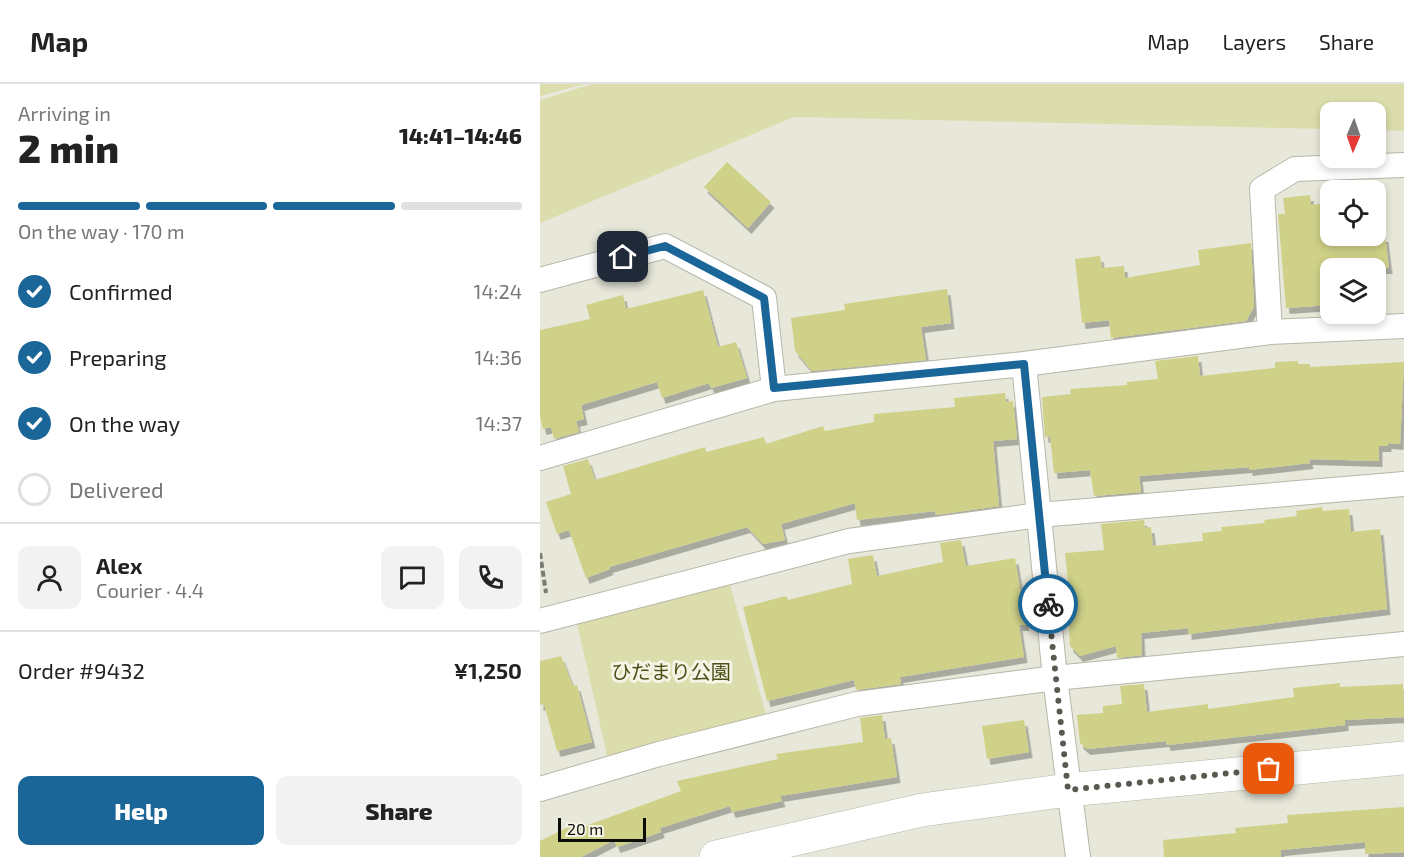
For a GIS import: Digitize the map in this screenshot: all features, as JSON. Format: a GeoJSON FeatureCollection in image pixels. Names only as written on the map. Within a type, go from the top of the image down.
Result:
{"type":"FeatureCollection","features":[{"type":"Feature","properties":{"kind":"street"},"geometry":{"type":"LineString","coordinates":[[1270,332],[1262,189],[1295,169],[1404,165]]}},
{"type":"Feature","properties":{"kind":"street"},"geometry":{"type":"LineString","coordinates":[[540,280],[665,246],[764,298],[774,388]]}},
{"type":"Feature","properties":{"kind":"street"},"geometry":{"type":"LineString","coordinates":[[540,458],[774,388],[1024,364],[1270,332],[1404,326]]}},
{"type":"Feature","properties":{"kind":"street"},"geometry":{"type":"LineString","coordinates":[[1024,364],[1055,678],[1078,857]]}},
{"type":"Feature","properties":{"kind":"street"},"geometry":{"type":"LineString","coordinates":[[544,619],[849,541],[1039,515],[1404,484]]}},
{"type":"Feature","properties":{"kind":"street"},"geometry":{"type":"LineString","coordinates":[[540,789],[658,754],[857,704],[1055,678],[1404,644]]}},
{"type":"Feature","properties":{"kind":"street"},"geometry":{"type":"LineString","coordinates":[[716,857],[922,810],[1068,790],[1404,758]]}},
{"type":"Feature","properties":{"kind":"path"},"geometry":{"type":"LineString","coordinates":[[540,552],[544,619]]}},
{"type":"Feature","properties":{"kind":"green space"},"geometry":{"type":"Polygon","coordinates":[[[540,84],[585,84],[540,96],[540,84]]]}},
{"type":"Feature","properties":{"kind":"green space"},"geometry":{"type":"Polygon","coordinates":[[[593,84],[1404,84],[1404,131],[1386,130],[1386,102],[1320,102],[1320,129],[794,117],[540,223],[540,100],[593,84]]]}},
{"type":"Feature","properties":{"kind":"green space","name":"ひだまり公園"},"geometry":{"type":"Polygon","coordinates":[[[729,581],[768,722],[609,764],[577,623],[729,581]]]}},
{"type":"Feature","properties":{"kind":"building"},"geometry":{"type":"Polygon","coordinates":[[[727,162],[771,202],[748,228],[704,187],[727,162]]]}},
{"type":"Feature","properties":{"kind":"building"},"geometry":{"type":"Polygon","coordinates":[[[1310,195],[1311,205],[1320,204],[1320,246],[1386,246],[1386,244],[1389,268],[1386,268],[1386,258],[1320,258],[1320,306],[1286,308],[1278,214],[1285,214],[1283,198],[1310,195]]]}},
{"type":"Feature","properties":{"kind":"building"},"geometry":{"type":"Polygon","coordinates":[[[1251,243],[1254,307],[1246,321],[1111,338],[1109,320],[1082,323],[1075,259],[1100,256],[1102,268],[1124,266],[1125,278],[1200,265],[1198,250],[1251,243]]]}},
{"type":"Feature","properties":{"kind":"building"},"geometry":{"type":"Polygon","coordinates":[[[947,289],[951,323],[921,327],[926,360],[812,371],[795,351],[791,318],[845,310],[844,304],[947,289]]]}},
{"type":"Feature","properties":{"kind":"building"},"geometry":{"type":"Polygon","coordinates":[[[703,290],[718,347],[736,342],[747,378],[711,388],[709,383],[662,398],[657,382],[581,405],[584,419],[576,421],[579,432],[554,439],[551,427],[543,429],[540,417],[540,330],[590,319],[586,305],[623,295],[626,309],[703,290]]]}},
{"type":"Feature","properties":{"kind":"building"},"geometry":{"type":"Polygon","coordinates":[[[1198,356],[1200,376],[1275,368],[1275,362],[1298,361],[1298,364],[1310,364],[1310,367],[1404,362],[1400,444],[1388,443],[1388,446],[1379,446],[1379,461],[1309,459],[1310,463],[1249,470],[1249,467],[1139,476],[1141,492],[1094,496],[1090,470],[1054,473],[1050,436],[1045,437],[1042,397],[1071,394],[1070,389],[1127,385],[1127,382],[1158,379],[1155,361],[1198,356]]]}},
{"type":"Feature","properties":{"kind":"building"},"geometry":{"type":"Polygon","coordinates":[[[1005,393],[1006,402],[1013,401],[1017,439],[993,441],[999,506],[936,515],[935,511],[857,520],[855,503],[781,524],[785,540],[763,544],[747,527],[609,567],[610,569],[586,578],[569,530],[557,534],[546,502],[571,494],[563,466],[588,459],[595,480],[705,447],[706,452],[764,437],[766,444],[823,426],[825,431],[874,422],[874,414],[955,407],[954,398],[1005,393]]]}},
{"type":"Feature","properties":{"kind":"building"},"geometry":{"type":"Polygon","coordinates":[[[1322,507],[1323,511],[1349,509],[1351,532],[1380,529],[1387,609],[1188,634],[1188,628],[1141,633],[1142,655],[1117,658],[1116,646],[1080,656],[1070,646],[1068,609],[1071,610],[1065,553],[1104,550],[1101,524],[1144,520],[1145,528],[1151,527],[1153,546],[1203,541],[1202,533],[1222,531],[1221,527],[1265,523],[1264,520],[1297,516],[1296,511],[1322,507]]]}},
{"type":"Feature","properties":{"kind":"building"},"geometry":{"type":"Polygon","coordinates":[[[961,540],[966,566],[1015,558],[1026,625],[1019,625],[1024,657],[900,677],[901,684],[856,690],[854,680],[767,701],[743,607],[786,596],[788,600],[852,584],[848,559],[873,555],[877,576],[943,562],[940,543],[961,540]]]}},
{"type":"Feature","properties":{"kind":"building"},"geometry":{"type":"Polygon","coordinates":[[[561,656],[573,686],[577,685],[592,742],[557,751],[544,704],[540,705],[540,661],[561,656]]]}},
{"type":"Feature","properties":{"kind":"building"},"geometry":{"type":"Polygon","coordinates":[[[1340,683],[1340,687],[1403,684],[1404,717],[1345,720],[1345,725],[1167,745],[1166,741],[1087,749],[1080,743],[1077,715],[1103,713],[1103,706],[1122,704],[1120,686],[1144,684],[1147,712],[1208,704],[1208,709],[1294,697],[1293,688],[1340,683]]]}},
{"type":"Feature","properties":{"kind":"building"},"geometry":{"type":"Polygon","coordinates":[[[882,715],[885,739],[891,738],[897,777],[780,796],[782,801],[732,812],[730,806],[660,828],[661,832],[617,847],[614,840],[581,857],[540,857],[540,841],[570,826],[572,831],[681,791],[677,781],[778,759],[776,754],[863,742],[860,718],[882,715]]]}},
{"type":"Feature","properties":{"kind":"building"},"geometry":{"type":"Polygon","coordinates":[[[1024,720],[1029,752],[987,759],[982,726],[1024,720]]]}},
{"type":"Feature","properties":{"kind":"building"},"geometry":{"type":"Polygon","coordinates":[[[1404,807],[1404,852],[1365,854],[1365,842],[1281,850],[1281,857],[1164,857],[1163,840],[1236,833],[1235,828],[1288,823],[1287,815],[1404,807]]]}},
{"type":"Feature","properties":{"kind":"way so far"},"geometry":{"type":"LineString","coordinates":[[1048,604],[1068,790],[1269,769]]}},
{"type":"Feature","properties":{"kind":"route"},"geometry":{"type":"LineString","coordinates":[[623,257],[665,246],[764,298],[774,388],[1024,364],[1048,604]]}}]}
